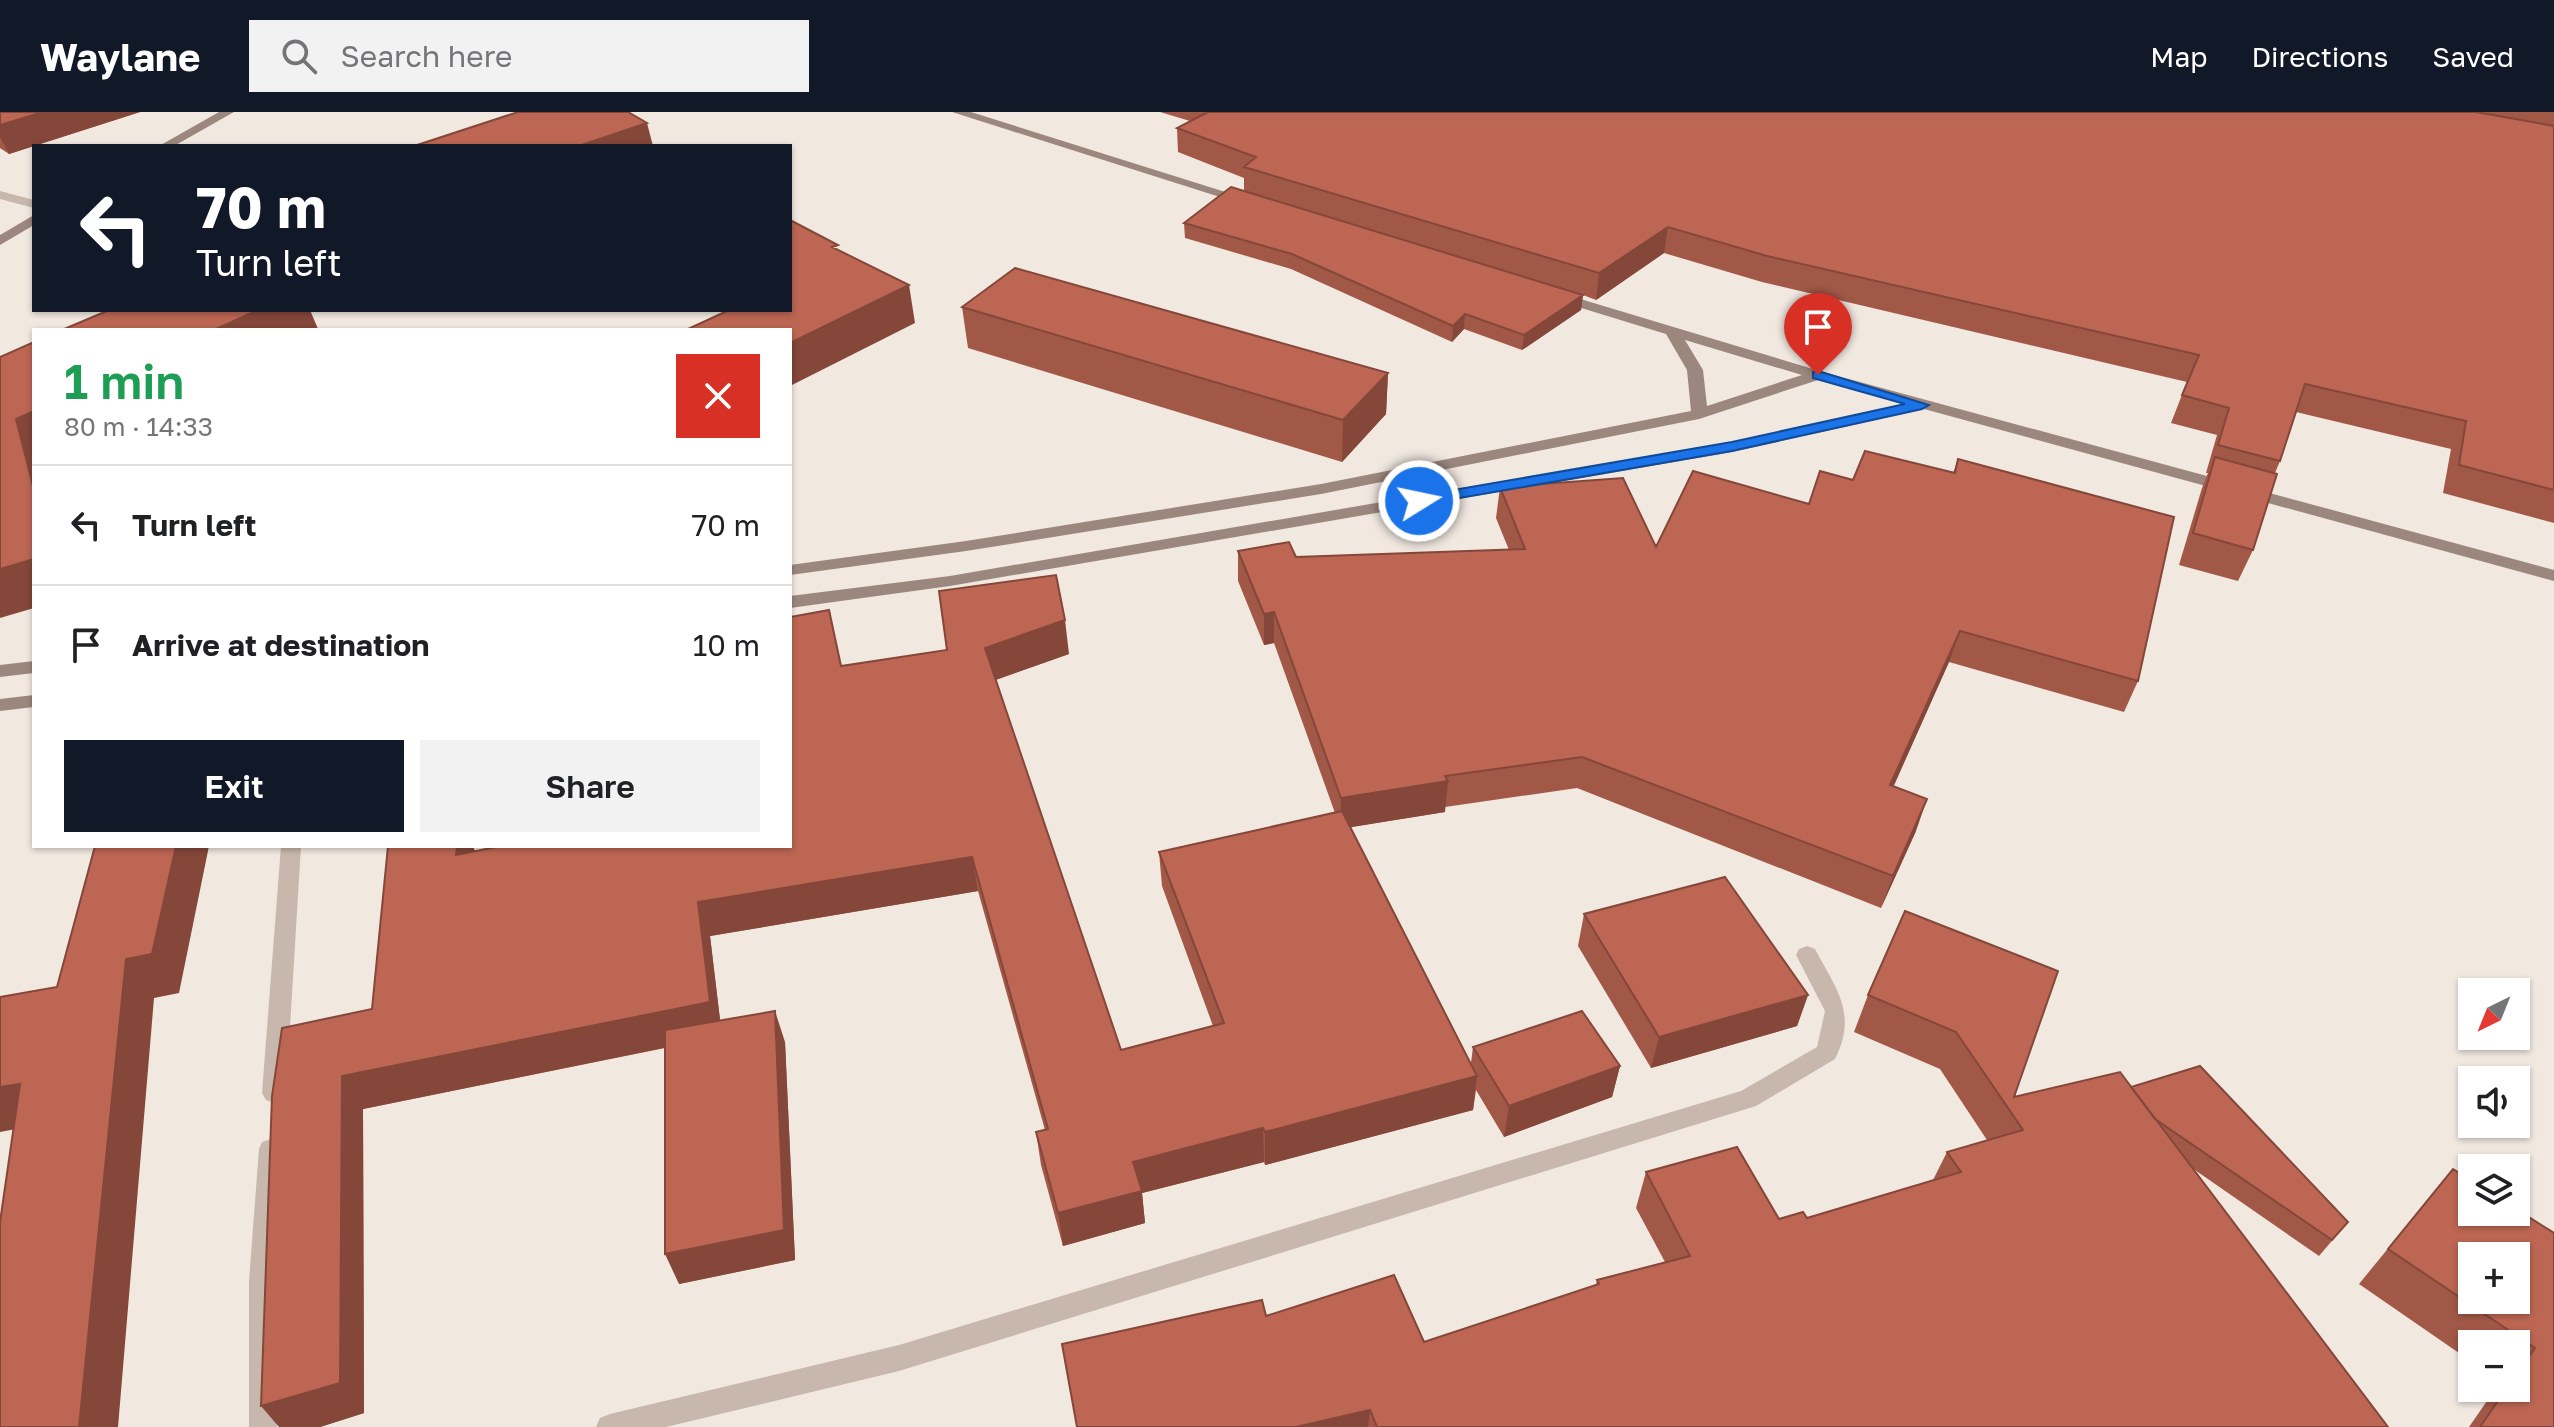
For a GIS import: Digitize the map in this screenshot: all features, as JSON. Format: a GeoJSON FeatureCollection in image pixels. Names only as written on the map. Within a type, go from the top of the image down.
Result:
{"type":"FeatureCollection","features":[{"type":"Feature","properties":{"kind":"main road"},"geometry":{"type":"LineString","coordinates":[[169,144],[228,112]]}},
{"type":"Feature","properties":{"kind":"main road"},"geometry":{"type":"LineString","coordinates":[[958,112],[1262,206]]}},
{"type":"Feature","properties":{"kind":"main road"},"geometry":{"type":"LineString","coordinates":[[0,241],[32,220]]}},
{"type":"Feature","properties":{"kind":"main road"},"geometry":{"type":"LineString","coordinates":[[1535,290],[1922,405],[2554,576]]}},
{"type":"Feature","properties":{"kind":"main road"},"geometry":{"type":"LineString","coordinates":[[1672,332],[1694,361],[1699,385],[1699,414]]}},
{"type":"Feature","properties":{"kind":"main road"},"geometry":{"type":"LineString","coordinates":[[792,570],[966,546],[1321,489],[1699,414],[1818,375]]}},
{"type":"Feature","properties":{"kind":"main road"},"geometry":{"type":"LineString","coordinates":[[792,602],[950,581],[1716,449],[1922,405]]}},
{"type":"Feature","properties":{"kind":"main road"},"geometry":{"type":"LineString","coordinates":[[0,671],[32,667]]}},
{"type":"Feature","properties":{"kind":"main road"},"geometry":{"type":"LineString","coordinates":[[0,705],[32,701]]}},
{"type":"Feature","properties":{"kind":"street"},"geometry":{"type":"LineString","coordinates":[[0,195],[32,203]]}},
{"type":"Feature","properties":{"kind":"street"},"geometry":{"type":"LineString","coordinates":[[263,1427],[262,1281],[291,848]]}},
{"type":"Feature","properties":{"kind":"street"},"geometry":{"type":"LineString","coordinates":[[610,1427],[899,1358],[1748,1099],[1827,1052],[1836,1011],[1807,955]]}},
{"type":"Feature","properties":{"kind":"building"},"geometry":{"type":"Polygon","coordinates":[[[0,112],[43,112],[0,125],[0,112]]]}},
{"type":"Feature","properties":{"kind":"building"},"geometry":{"type":"Polygon","coordinates":[[[518,112],[628,112],[647,123],[585,144],[420,144],[518,112]]]}},
{"type":"Feature","properties":{"kind":"building"},"geometry":{"type":"Polygon","coordinates":[[[1208,112],[2476,112],[2554,126],[2554,490],[2459,465],[2466,421],[2305,384],[2280,461],[2218,445],[2229,408],[2182,395],[2199,355],[1767,256],[1668,227],[1599,273],[1244,167],[1256,157],[1177,128],[1208,112]]]}},
{"type":"Feature","properties":{"kind":"building"},"geometry":{"type":"Polygon","coordinates":[[[1231,187],[1583,295],[1524,335],[1465,314],[1453,326],[1292,254],[1184,223],[1231,187]]]}},
{"type":"Feature","properties":{"kind":"building"},"geometry":{"type":"Polygon","coordinates":[[[792,221],[838,245],[832,247],[909,285],[792,342],[792,328],[690,328],[725,312],[792,312],[792,221]]]}},
{"type":"Feature","properties":{"kind":"building"},"geometry":{"type":"Polygon","coordinates":[[[1015,268],[1388,373],[1343,420],[962,307],[1015,268]]]}},
{"type":"Feature","properties":{"kind":"building"},"geometry":{"type":"Polygon","coordinates":[[[104,312],[254,312],[218,328],[67,328],[104,312]]]}},
{"type":"Feature","properties":{"kind":"building"},"geometry":{"type":"Polygon","coordinates":[[[32,343],[32,412],[16,419],[32,482],[32,560],[0,569],[0,357],[32,343]]]}},
{"type":"Feature","properties":{"kind":"building"},"geometry":{"type":"Polygon","coordinates":[[[1865,451],[1955,473],[1958,459],[2174,517],[2138,681],[1960,631],[1890,785],[1927,799],[1893,876],[1582,757],[1445,776],[1448,781],[1341,798],[1274,612],[1264,614],[1238,551],[1289,542],[1296,557],[1525,549],[1500,487],[1623,478],[1656,547],[1693,471],[1809,504],[1820,471],[1853,480],[1865,451]]]}},
{"type":"Feature","properties":{"kind":"building"},"geometry":{"type":"Polygon","coordinates":[[[2215,457],[2277,474],[2253,550],[2193,533],[2215,457]]]}},
{"type":"Feature","properties":{"kind":"building"},"geometry":{"type":"Polygon","coordinates":[[[1056,575],[1065,620],[985,648],[1121,1050],[1224,1023],[1159,852],[1342,811],[1477,1076],[1265,1132],[1263,1128],[1133,1162],[1142,1191],[1058,1213],[1036,1132],[1048,1129],[972,857],[698,902],[710,1002],[342,1076],[340,1383],[261,1406],[272,1096],[282,1028],[372,1009],[388,848],[457,848],[456,855],[491,848],[792,848],[792,617],[829,610],[841,666],[947,650],[939,591],[1056,575]]]}},
{"type":"Feature","properties":{"kind":"building"},"geometry":{"type":"Polygon","coordinates":[[[94,848],[176,848],[152,954],[126,959],[79,1427],[0,1427],[0,1222],[20,1084],[0,1087],[0,997],[57,987],[94,848]]]}},
{"type":"Feature","properties":{"kind":"building"},"geometry":{"type":"Polygon","coordinates":[[[1725,877],[1808,995],[1659,1037],[1584,914],[1725,877]]]}},
{"type":"Feature","properties":{"kind":"building"},"geometry":{"type":"Polygon","coordinates":[[[1905,911],[2058,971],[2014,1097],[2120,1072],[2388,1427],[1377,1427],[1370,1410],[1296,1427],[1077,1427],[1062,1344],[1262,1300],[1266,1316],[1394,1275],[1424,1342],[1599,1284],[1597,1280],[1690,1256],[1646,1172],[1737,1147],[1779,1219],[1803,1212],[1807,1218],[1961,1172],[1947,1152],[2023,1130],[1956,1032],[1868,995],[1905,911]]]}},
{"type":"Feature","properties":{"kind":"building"},"geometry":{"type":"Polygon","coordinates":[[[775,1011],[784,1230],[665,1254],[665,1030],[775,1011]]]}},
{"type":"Feature","properties":{"kind":"building"},"geometry":{"type":"Polygon","coordinates":[[[1582,1011],[1620,1066],[1509,1106],[1473,1047],[1582,1011]]]}},
{"type":"Feature","properties":{"kind":"building"},"geometry":{"type":"Polygon","coordinates":[[[2200,1066],[2348,1222],[2332,1240],[2155,1119],[2131,1087],[2200,1066]]]}},
{"type":"Feature","properties":{"kind":"building"},"geometry":{"type":"Polygon","coordinates":[[[2453,1169],[2458,1172],[2458,1226],[2530,1226],[2530,1218],[2554,1233],[2554,1427],[2480,1427],[2497,1402],[2530,1402],[2530,1355],[2535,1348],[2530,1345],[2530,1330],[2508,1330],[2485,1314],[2530,1314],[2530,1242],[2458,1242],[2458,1296],[2388,1249],[2453,1169]]]}},
{"type":"Feature","properties":{"kind":"route"},"geometry":{"type":"LineString","coordinates":[[1419,501],[1732,447],[1922,405],[1818,375]]}}]}
